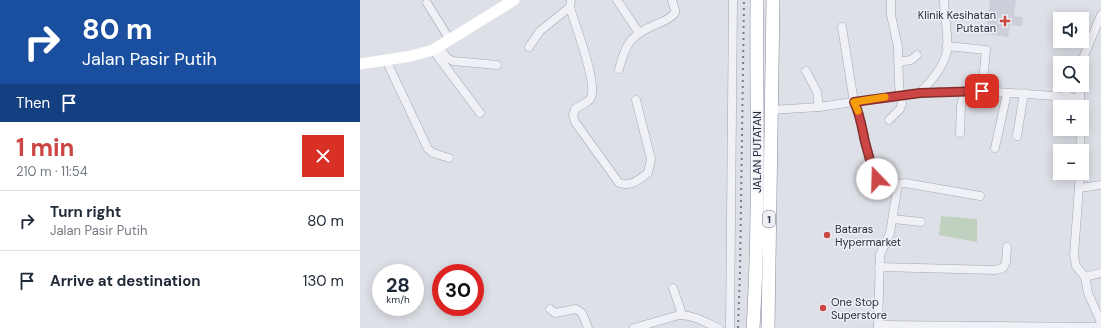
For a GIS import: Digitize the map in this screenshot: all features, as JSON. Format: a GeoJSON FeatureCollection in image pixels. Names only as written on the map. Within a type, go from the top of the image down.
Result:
{"type":"FeatureCollection","features":[{"type":"Feature","properties":{"kind":"highway","name":"JALAN PUTATAN"},"geometry":{"type":"LineString","coordinates":[[753,328],[756,274],[757,0]]}},
{"type":"Feature","properties":{"kind":"highway","name":"JALAN PUTATAN"},"geometry":{"type":"LineString","coordinates":[[770,328],[773,0]]}},
{"type":"Feature","properties":{"kind":"highway"},"geometry":{"type":"LineString","coordinates":[[756,47],[773,47]]}},
{"type":"Feature","properties":{"kind":"highway"},"geometry":{"type":"LineString","coordinates":[[757,122],[771,110]]}},
{"type":"Feature","properties":{"kind":"main road"},"geometry":{"type":"LineString","coordinates":[[360,64],[411,56],[436,48],[514,0]]}},
{"type":"Feature","properties":{"kind":"street"},"geometry":{"type":"LineString","coordinates":[[617,0],[639,33]]}},
{"type":"Feature","properties":{"kind":"street"},"geometry":{"type":"LineString","coordinates":[[619,69],[624,50],[639,33],[671,18],[675,13],[676,10],[672,0]]}},
{"type":"Feature","properties":{"kind":"street"},"geometry":{"type":"LineString","coordinates":[[729,328],[733,0]]}},
{"type":"Feature","properties":{"kind":"street"},"geometry":{"type":"LineString","coordinates":[[890,120],[900,110],[902,104],[898,47],[891,15],[891,0]]}},
{"type":"Feature","properties":{"kind":"street"},"geometry":{"type":"LineString","coordinates":[[920,93],[933,78],[943,61],[947,46],[944,0]]}},
{"type":"Feature","properties":{"kind":"street"},"geometry":{"type":"LineString","coordinates":[[427,3],[450,40]]}},
{"type":"Feature","properties":{"kind":"street"},"geometry":{"type":"LineString","coordinates":[[529,47],[540,31],[570,4],[586,56],[593,93],[590,100],[575,109],[573,115],[575,122],[619,183],[625,185],[633,184],[648,173],[651,159],[636,100]]}},
{"type":"Feature","properties":{"kind":"street"},"geometry":{"type":"LineString","coordinates":[[1085,56],[1101,15]]}},
{"type":"Feature","properties":{"kind":"street"},"geometry":{"type":"LineString","coordinates":[[842,27],[854,102],[858,109],[870,164],[879,184]]}},
{"type":"Feature","properties":{"kind":"street"},"geometry":{"type":"LineString","coordinates":[[947,46],[986,50],[982,91]]}},
{"type":"Feature","properties":{"kind":"street"},"geometry":{"type":"LineString","coordinates":[[436,48],[447,58],[453,61],[497,65]]}},
{"type":"Feature","properties":{"kind":"street"},"geometry":{"type":"LineString","coordinates":[[436,48],[480,113]]}},
{"type":"Feature","properties":{"kind":"street"},"geometry":{"type":"LineString","coordinates":[[898,62],[911,60],[917,55]]}},
{"type":"Feature","properties":{"kind":"street"},"geometry":{"type":"LineString","coordinates":[[386,60],[428,148],[433,153],[449,158]]}},
{"type":"Feature","properties":{"kind":"street"},"geometry":{"type":"LineString","coordinates":[[806,71],[817,92],[819,107]]}},
{"type":"Feature","properties":{"kind":"street"},"geometry":{"type":"LineString","coordinates":[[933,78],[939,92]]}},
{"type":"Feature","properties":{"kind":"street"},"geometry":{"type":"LineString","coordinates":[[771,110],[819,107],[920,93],[982,91],[1042,94],[1056,92]]}},
{"type":"Feature","properties":{"kind":"street"},"geometry":{"type":"LineString","coordinates":[[960,133],[961,106],[964,92]]}},
{"type":"Feature","properties":{"kind":"street"},"geometry":{"type":"LineString","coordinates":[[1066,92],[1070,98]]}},
{"type":"Feature","properties":{"kind":"street"},"geometry":{"type":"LineString","coordinates":[[1042,94],[1077,98],[1078,92]]}},
{"type":"Feature","properties":{"kind":"street"},"geometry":{"type":"LineString","coordinates":[[995,148],[1007,93]]}},
{"type":"Feature","properties":{"kind":"street"},"geometry":{"type":"LineString","coordinates":[[1017,136],[1024,94]]}},
{"type":"Feature","properties":{"kind":"street"},"geometry":{"type":"LineString","coordinates":[[980,196],[905,183],[898,184],[890,233],[880,255],[878,326],[1007,328],[1101,327],[1100,320],[1088,293],[1085,277],[1076,266],[1074,255],[1080,180]]}},
{"type":"Feature","properties":{"kind":"street"},"geometry":{"type":"LineString","coordinates":[[1079,188],[1101,185]]}},
{"type":"Feature","properties":{"kind":"street"},"geometry":{"type":"LineString","coordinates":[[893,219],[921,222]]}},
{"type":"Feature","properties":{"kind":"street"},"geometry":{"type":"LineString","coordinates":[[879,267],[995,270],[1002,268],[1006,262],[1007,247]]}},
{"type":"Feature","properties":{"kind":"street"},"geometry":{"type":"LineString","coordinates":[[1085,277],[1101,274]]}},
{"type":"Feature","properties":{"kind":"street"},"geometry":{"type":"LineString","coordinates":[[673,288],[681,311],[680,315]]}},
{"type":"Feature","properties":{"kind":"street"},"geometry":{"type":"LineString","coordinates":[[550,310],[555,313],[576,309],[582,313],[588,328]]}},
{"type":"Feature","properties":{"kind":"street"},"geometry":{"type":"LineString","coordinates":[[634,328],[680,315],[687,315],[700,319],[718,328]]}},
{"type":"Feature","properties":{"kind":"shaded area","name":"Klinik Kesihatan Putatan"},"geometry":{"type":"Polygon","coordinates":[[[990,0],[1016,0],[1014,16],[1023,17],[1022,26],[1010,25],[1008,37],[986,34],[990,0]]]}},
{"type":"Feature","properties":{"kind":"green space"},"geometry":{"type":"Polygon","coordinates":[[[941,216],[977,219],[977,242],[939,235],[941,216]]]}},
{"type":"Feature","properties":{"kind":"railway"},"geometry":{"type":"LineString","coordinates":[[738,328],[744,0]]}},
{"type":"Feature","properties":{"kind":"slow traffic"},"geometry":{"type":"LineString","coordinates":[[858,111],[854,102],[885,97]]}},
{"type":"Feature","properties":{"kind":"place","name":"Klinik Kesihatan Putatan"},"geometry":{"type":"Point","coordinates":[1005,21]}},
{"type":"Feature","properties":{"kind":"place","name":"Bataras Hypermarket"},"geometry":{"type":"Point","coordinates":[827,235]}},
{"type":"Feature","properties":{"kind":"place","name":"One Stop Superstore"},"geometry":{"type":"Point","coordinates":[823,308]}},
{"type":"Feature","properties":{"kind":"route"},"geometry":{"type":"LineString","coordinates":[[877,179],[870,164],[858,109],[854,102],[920,93],[982,91]]}}]}
